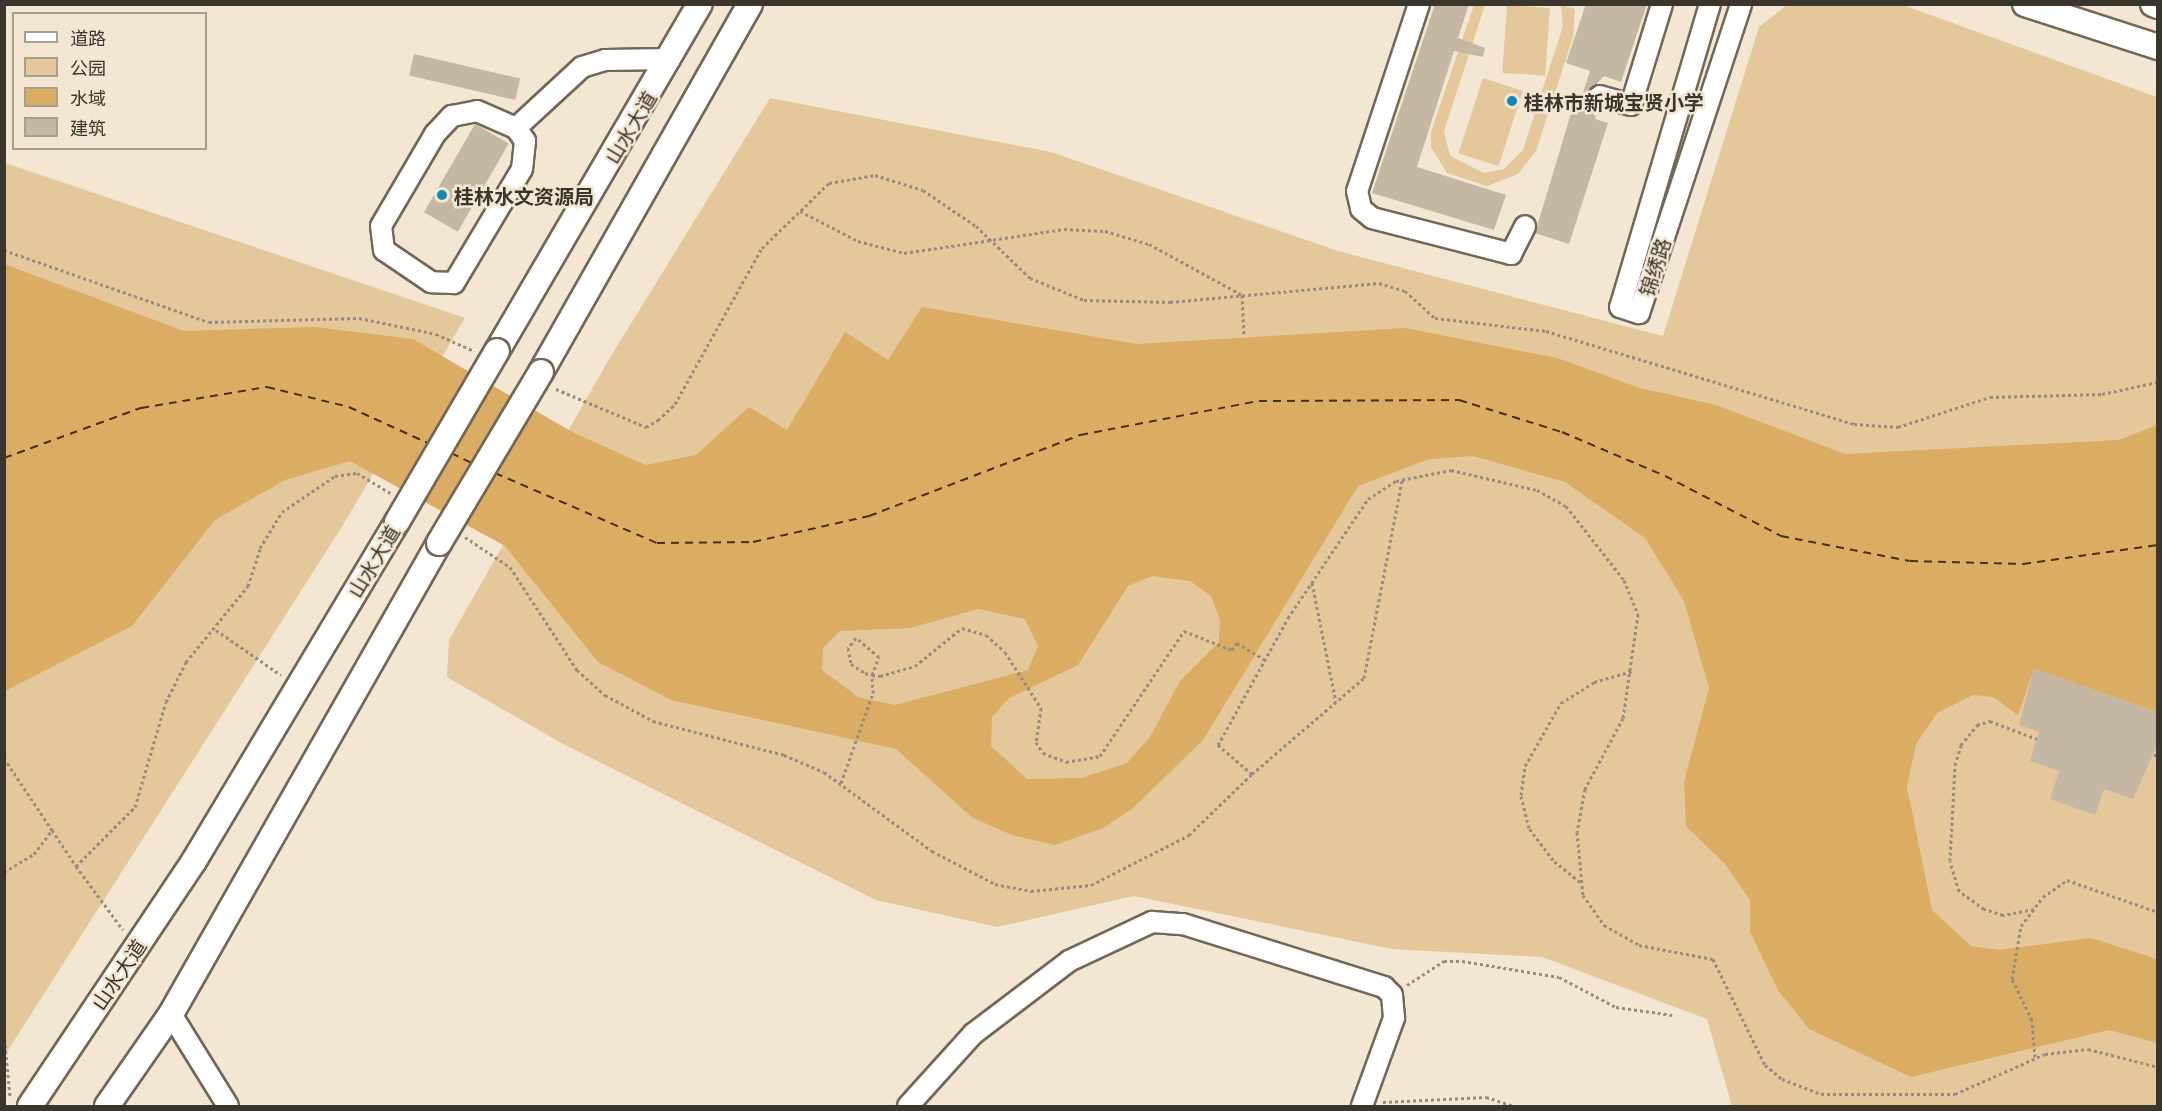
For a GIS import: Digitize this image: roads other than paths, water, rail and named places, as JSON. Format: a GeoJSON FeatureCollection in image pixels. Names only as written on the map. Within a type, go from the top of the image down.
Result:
{"type":"FeatureCollection","features":[{"type":"Feature","properties":{"kind":"main road","name":"山水大道"},"geometry":{"type":"LineString","coordinates":[[30,1107],[136,948],[298,687],[397,522],[487,352],[670,59],[700,4]]}},
{"type":"Feature","properties":{"kind":"main road"},"geometry":{"type":"LineString","coordinates":[[106,1107],[171,1014],[447,537],[546,379],[750,4]]}},
{"type":"Feature","properties":{"kind":"main road"},"geometry":{"type":"LineString","coordinates":[[2025,4],[2157,47]]}},
{"type":"Feature","properties":{"kind":"street"},"geometry":{"type":"LineString","coordinates":[[1419,4],[1357,191],[1360,208],[1371,218],[1511,254],[1525,226]]}},
{"type":"Feature","properties":{"kind":"street"},"geometry":{"type":"LineString","coordinates":[[1600,96],[1631,105],[1662,4]]}},
{"type":"Feature","properties":{"kind":"street","name":"锦绣路"},"geometry":{"type":"LineString","coordinates":[[1710,4],[1620,307],[1639,313],[1741,4]]}},
{"type":"Feature","properties":{"kind":"street"},"geometry":{"type":"LineString","coordinates":[[516,128],[582,67],[605,60],[670,59]]}},
{"type":"Feature","properties":{"kind":"street"},"geometry":{"type":"LineString","coordinates":[[477,111],[516,128],[525,141],[522,169],[454,283],[431,282],[384,250],[381,226],[445,121],[477,111]]}},
{"type":"Feature","properties":{"kind":"street"},"geometry":{"type":"LineString","coordinates":[[908,1107],[973,1034],[1069,961],[1152,922],[1183,924],[1346,971],[1377,982],[1392,995],[1394,1018],[1362,1104]]}},
{"type":"Feature","properties":{"kind":"street"},"geometry":{"type":"LineString","coordinates":[[171,1014],[228,1107]]}},
{"type":"Feature","properties":{"kind":"water"},"geometry":{"type":"Polygon","coordinates":[[[4,264],[184,331],[315,327],[413,339],[572,432],[646,465],[696,455],[749,407],[787,430],[845,332],[888,360],[922,307],[1137,344],[1405,328],[1557,358],[1640,388],[1716,405],[1845,454],[2119,440],[2157,425],[2157,712],[2034,669],[2018,715],[1993,697],[1973,695],[1937,713],[1916,744],[1907,787],[1932,910],[1971,946],[1999,950],[2091,938],[2157,959],[2157,1043],[2109,1030],[1911,1077],[1809,1029],[1778,990],[1750,932],[1750,900],[1725,864],[1686,826],[1684,782],[1709,688],[1684,601],[1645,538],[1565,482],[1473,456],[1429,459],[1358,486],[1203,740],[1132,809],[1103,828],[1055,845],[1012,835],[973,818],[896,749],[671,700],[598,662],[505,546],[350,461],[285,480],[215,520],[132,626],[5,691],[4,264]],[[1152,576],[1128,586],[1078,665],[1009,698],[992,717],[991,746],[1027,779],[1081,778],[1127,763],[1150,737],[1180,681],[1219,642],[1220,620],[1211,596],[1190,581],[1152,576]],[[978,609],[910,628],[840,631],[823,648],[822,670],[858,697],[895,705],[1028,670],[1038,646],[1025,619],[978,609]]]}},
{"type":"Feature","properties":{"kind":"place","name":"桂林市新城宝贤小学"},"geometry":{"type":"Point","coordinates":[1512,101]}},
{"type":"Feature","properties":{"kind":"place","name":"桂林水文资源局"},"geometry":{"type":"Point","coordinates":[442,195]}}]}
